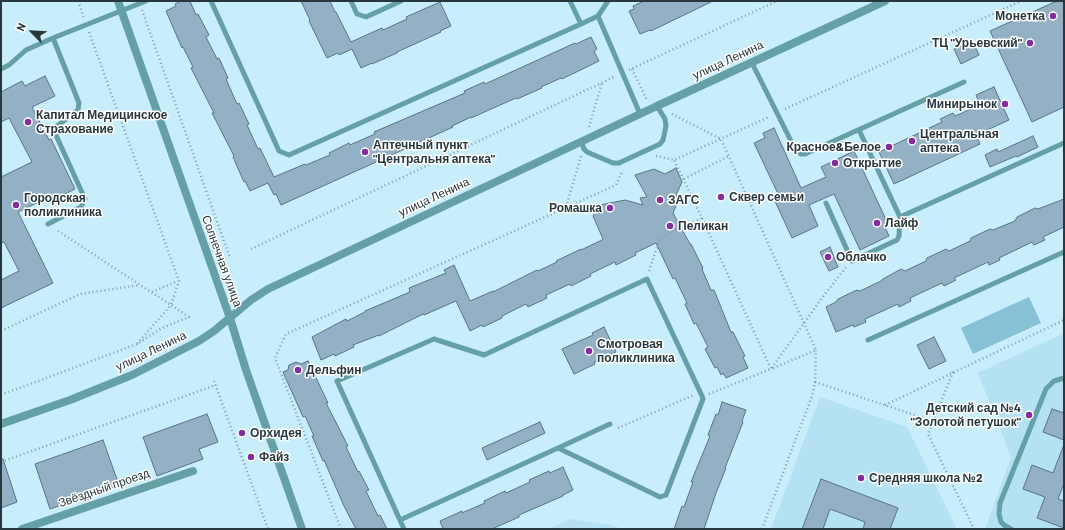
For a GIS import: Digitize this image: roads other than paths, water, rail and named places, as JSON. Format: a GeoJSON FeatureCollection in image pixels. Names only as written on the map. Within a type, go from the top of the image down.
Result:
{"type":"FeatureCollection","features":[{"type":"Feature","properties":{"kind":"street","name":"Солнечная улица"},"geometry":{"type":"LineString","coordinates":[[118,1],[230,318],[246,370],[302,529]]}},
{"type":"Feature","properties":{"kind":"street","name":"улица Ленина"},"geometry":{"type":"LineString","coordinates":[[1,424],[70,400],[132,375],[199,341],[251,300],[268,289],[581,141],[885,1]]}},
{"type":"Feature","properties":{"kind":"street","name":"Звёздный проезд"},"geometry":{"type":"LineString","coordinates":[[22,529],[194,471]]}},
{"type":"Feature","properties":{"kind":"lane"},"geometry":{"type":"LineString","coordinates":[[1,69],[9,66],[26,50],[86,24],[146,1]]}},
{"type":"Feature","properties":{"kind":"lane"},"geometry":{"type":"LineString","coordinates":[[211,1],[279,151],[289,155],[598,16],[608,1]]}},
{"type":"Feature","properties":{"kind":"lane"},"geometry":{"type":"LineString","coordinates":[[351,1],[357,14],[366,18],[400,1]]}},
{"type":"Feature","properties":{"kind":"lane"},"geometry":{"type":"LineString","coordinates":[[570,1],[581,24]]}},
{"type":"Feature","properties":{"kind":"lane"},"geometry":{"type":"LineString","coordinates":[[598,16],[640,114]]}},
{"type":"Feature","properties":{"kind":"lane"},"geometry":{"type":"LineString","coordinates":[[48,224],[81,207],[85,199],[55,133],[57,126],[78,110],[79,103],[53,38]]}},
{"type":"Feature","properties":{"kind":"lane"},"geometry":{"type":"LineString","coordinates":[[752,63],[795,148],[801,154],[805,154],[964,82]]}},
{"type":"Feature","properties":{"kind":"lane"},"geometry":{"type":"LineString","coordinates":[[581,141],[587,152],[614,163],[619,163],[660,144],[663,140],[666,126],[665,119],[658,106]]}},
{"type":"Feature","properties":{"kind":"lane"},"geometry":{"type":"LineString","coordinates":[[826,203],[852,261],[897,240],[899,236],[900,217],[859,130]]}},
{"type":"Feature","properties":{"kind":"lane"},"geometry":{"type":"LineString","coordinates":[[900,217],[1064,143]]}},
{"type":"Feature","properties":{"kind":"lane"},"geometry":{"type":"LineString","coordinates":[[868,340],[1064,252]]}},
{"type":"Feature","properties":{"kind":"lane"},"geometry":{"type":"LineString","coordinates":[[404,529],[337,381],[434,339],[484,355],[647,279],[702,394],[702,400],[666,495],[660,497],[558,448]]}},
{"type":"Feature","properties":{"kind":"lane"},"geometry":{"type":"LineString","coordinates":[[1011,529],[1001,522],[999,514],[1000,503],[1046,389],[1054,381],[1064,378]]}},
{"type":"Feature","properties":{"kind":"lane"},"geometry":{"type":"LineString","coordinates":[[400,520],[610,424]]}},
{"type":"Feature","properties":{"kind":"place","name":"Монетка"},"geometry":{"type":"Point","coordinates":[1053,16]}},
{"type":"Feature","properties":{"kind":"place","name":"ТЦ \"Урьевский\""},"geometry":{"type":"Point","coordinates":[1030,43]}},
{"type":"Feature","properties":{"kind":"place","name":"Минирынок"},"geometry":{"type":"Point","coordinates":[1005,104]}},
{"type":"Feature","properties":{"kind":"place","name":"Капитал Медицинское Страхование"},"geometry":{"type":"Point","coordinates":[28,122]}},
{"type":"Feature","properties":{"kind":"place","name":"Центральная аптека"},"geometry":{"type":"Point","coordinates":[912,141]}},
{"type":"Feature","properties":{"kind":"place","name":"Красное&Белое"},"geometry":{"type":"Point","coordinates":[889,147]}},
{"type":"Feature","properties":{"kind":"place","name":"Аптечный пункт \"Центральня аптека\""},"geometry":{"type":"Point","coordinates":[365,152]}},
{"type":"Feature","properties":{"kind":"place","name":"Открытие"},"geometry":{"type":"Point","coordinates":[835,163]}},
{"type":"Feature","properties":{"kind":"place","name":"Сквер семьи"},"geometry":{"type":"Point","coordinates":[721,197]}},
{"type":"Feature","properties":{"kind":"place","name":"ЗАГС"},"geometry":{"type":"Point","coordinates":[660,200]}},
{"type":"Feature","properties":{"kind":"place","name":"Городская поликлиника"},"geometry":{"type":"Point","coordinates":[16,205]}},
{"type":"Feature","properties":{"kind":"place","name":"Ромашка"},"geometry":{"type":"Point","coordinates":[610,208]}},
{"type":"Feature","properties":{"kind":"place","name":"Лайф"},"geometry":{"type":"Point","coordinates":[877,223]}},
{"type":"Feature","properties":{"kind":"place","name":"Пеликан"},"geometry":{"type":"Point","coordinates":[670,226]}},
{"type":"Feature","properties":{"kind":"place","name":"Облачко"},"geometry":{"type":"Point","coordinates":[828,257]}},
{"type":"Feature","properties":{"kind":"place","name":"Смотровая поликлиника"},"geometry":{"type":"Point","coordinates":[589,351]}},
{"type":"Feature","properties":{"kind":"place","name":"Дельфин"},"geometry":{"type":"Point","coordinates":[298,370]}},
{"type":"Feature","properties":{"kind":"place","name":"Детский сад №4 \"Золотой петушок\""},"geometry":{"type":"Point","coordinates":[1029,415]}},
{"type":"Feature","properties":{"kind":"place","name":"Орхидея"},"geometry":{"type":"Point","coordinates":[242,433]}},
{"type":"Feature","properties":{"kind":"place","name":"Файз"},"geometry":{"type":"Point","coordinates":[251,457]}},
{"type":"Feature","properties":{"kind":"place","name":"Средняя школа №2"},"geometry":{"type":"Point","coordinates":[861,478]}}]}
